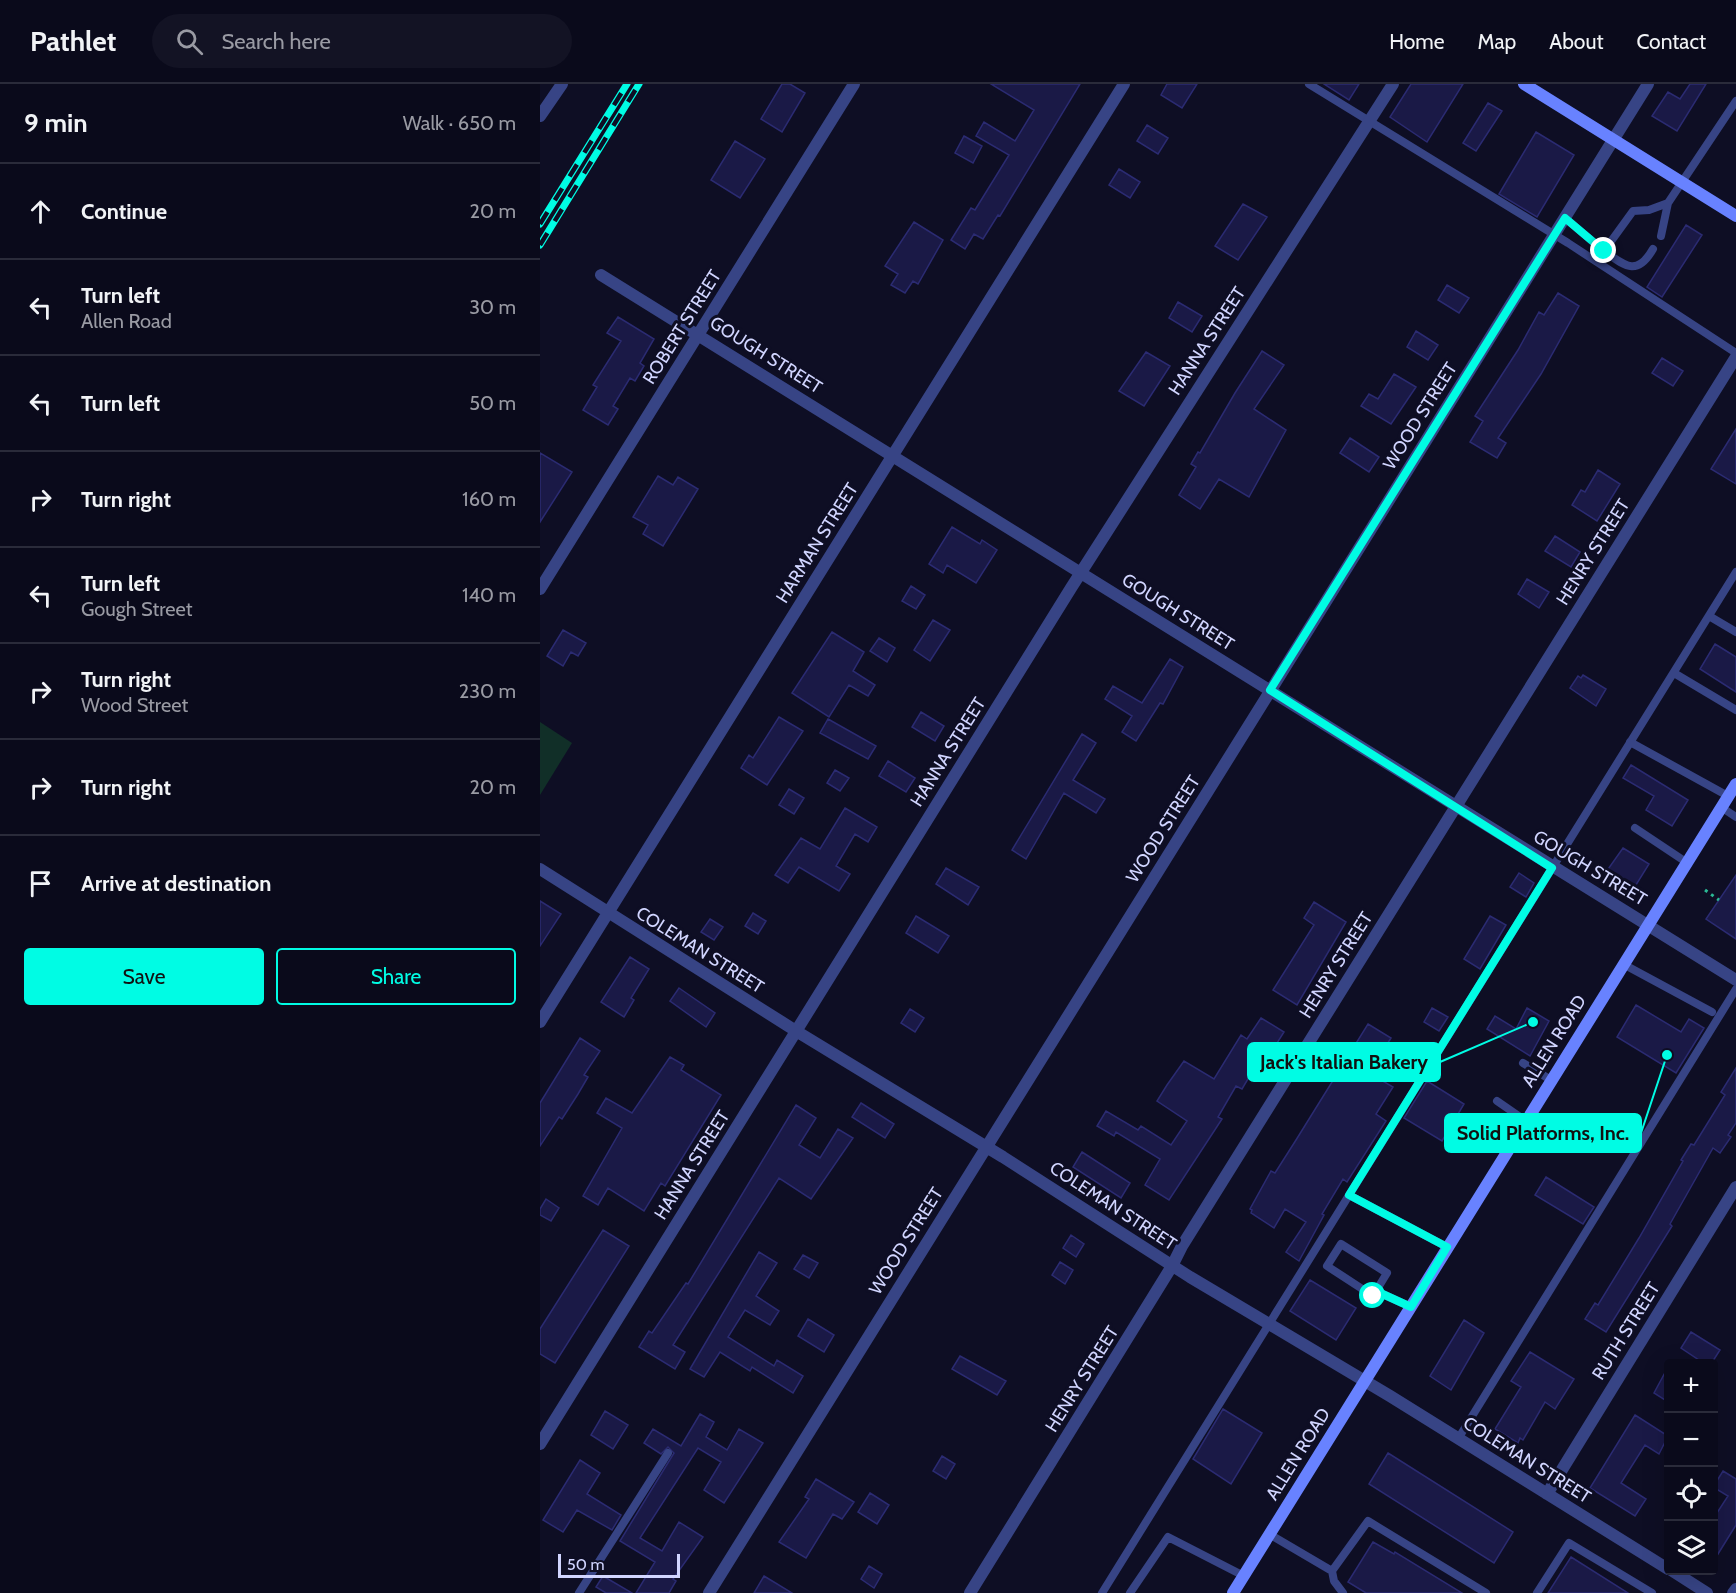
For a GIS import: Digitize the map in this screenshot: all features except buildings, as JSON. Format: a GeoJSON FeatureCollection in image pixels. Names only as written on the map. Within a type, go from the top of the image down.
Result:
{"type":"FeatureCollection","features":[{"type":"Feature","properties":{"kind":"main road"},"geometry":{"type":"LineString","coordinates":[[1524,84],[1613,142],[1736,216]]}},
{"type":"Feature","properties":{"kind":"main road","name":"ALLEN ROAD"},"geometry":{"type":"LineString","coordinates":[[1233,1593],[1736,783]]}},
{"type":"Feature","properties":{"kind":"street"},"geometry":{"type":"LineString","coordinates":[[540,116],[562,84]]}},
{"type":"Feature","properties":{"kind":"street","name":"ROBERT STREET"},"geometry":{"type":"LineString","coordinates":[[540,589],[854,84]]}},
{"type":"Feature","properties":{"kind":"street","name":"HARMAN STREET"},"geometry":{"type":"LineString","coordinates":[[540,1022],[1124,84]]}},
{"type":"Feature","properties":{"kind":"street","name":"HANNA STREET"},"geometry":{"type":"LineString","coordinates":[[540,1444],[1080,573],[1393,84]]}},
{"type":"Feature","properties":{"kind":"street","name":"WOOD STREET"},"geometry":{"type":"LineString","coordinates":[[709,1593],[1648,84]]}},
{"type":"Feature","properties":{"kind":"street","name":"GOUGH STREET"},"geometry":{"type":"LineString","coordinates":[[601,275],[1270,690],[1552,868],[1648,924],[1736,980]]}},
{"type":"Feature","properties":{"kind":"street","name":"HENRY STREET"},"geometry":{"type":"LineString","coordinates":[[970,1593],[1172,1266],[1188,1236],[1736,355]]}},
{"type":"Feature","properties":{"kind":"street","name":"COLEMAN STREET"},"geometry":{"type":"LineString","coordinates":[[540,870],[986,1147],[1172,1266],[1664,1566]]}},
{"type":"Feature","properties":{"kind":"street","name":"RUTH STREET"},"geometry":{"type":"LineString","coordinates":[[1547,1494],[1736,1187]]}},
{"type":"Feature","properties":{"kind":"street","name":"COLEMAN STREET"},"geometry":{"type":"LineString","coordinates":[[1678,1575],[1707,1593]]}},
{"type":"Feature","properties":{"kind":"street"},"geometry":{"type":"LineString","coordinates":[[1733,1593],[1736,1588]]}},
{"type":"Feature","properties":{"kind":"lane"},"geometry":{"type":"LineString","coordinates":[[1309,84],[1554,235],[1736,355]]}},
{"type":"Feature","properties":{"kind":"lane"},"geometry":{"type":"LineString","coordinates":[[1661,236],[1668,203],[1736,101]]}},
{"type":"Feature","properties":{"kind":"lane"},"geometry":{"type":"LineString","coordinates":[[1604,251],[1633,210],[1649,210],[1668,203]]}},
{"type":"Feature","properties":{"kind":"lane"},"geometry":{"type":"LineString","coordinates":[[1565,218],[1623,265],[1635,267],[1643,264],[1653,249]]}},
{"type":"Feature","properties":{"kind":"lane"},"geometry":{"type":"LineString","coordinates":[[1102,1593],[1736,572]]}},
{"type":"Feature","properties":{"kind":"lane"},"geometry":{"type":"LineString","coordinates":[[1709,616],[1736,632]]}},
{"type":"Feature","properties":{"kind":"lane"},"geometry":{"type":"LineString","coordinates":[[1674,673],[1736,710]]}},
{"type":"Feature","properties":{"kind":"lane"},"geometry":{"type":"LineString","coordinates":[[1630,742],[1728,796]]}},
{"type":"Feature","properties":{"kind":"lane"},"geometry":{"type":"LineString","coordinates":[[1721,807],[1736,817]]}},
{"type":"Feature","properties":{"kind":"lane"},"geometry":{"type":"LineString","coordinates":[[1635,828],[1686,862]]}},
{"type":"Feature","properties":{"kind":"lane"},"geometry":{"type":"LineString","coordinates":[[1623,964],[1712,1012]]}},
{"type":"Feature","properties":{"kind":"lane"},"geometry":{"type":"LineString","coordinates":[[1458,1439],[1736,989]]}},
{"type":"Feature","properties":{"kind":"lane"},"geometry":{"type":"LineString","coordinates":[[1523,1063],[1551,1080]]}},
{"type":"Feature","properties":{"kind":"lane"},"geometry":{"type":"LineString","coordinates":[[1497,1101],[1526,1121]]}},
{"type":"Feature","properties":{"kind":"lane"},"geometry":{"type":"LineString","coordinates":[[1349,1195],[1447,1247]]}},
{"type":"Feature","properties":{"kind":"lane"},"geometry":{"type":"LineString","coordinates":[[1341,1244],[1387,1274],[1376,1291],[1373,1296],[1327,1266],[1341,1244]]}},
{"type":"Feature","properties":{"kind":"lane"},"geometry":{"type":"LineString","coordinates":[[1376,1291],[1411,1307]]}},
{"type":"Feature","properties":{"kind":"lane"},"geometry":{"type":"LineString","coordinates":[[579,1593],[668,1453]]}},
{"type":"Feature","properties":{"kind":"lane"},"geometry":{"type":"LineString","coordinates":[[1343,1593],[1334,1581],[1332,1571],[1368,1521],[1486,1593]]}},
{"type":"Feature","properties":{"kind":"lane"},"geometry":{"type":"LineString","coordinates":[[1269,1534],[1332,1571]]}},
{"type":"Feature","properties":{"kind":"lane"},"geometry":{"type":"LineString","coordinates":[[1130,1593],[1168,1537],[1244,1576]]}},
{"type":"Feature","properties":{"kind":"lane"},"geometry":{"type":"LineString","coordinates":[[1537,1593],[1569,1543],[1652,1593]]}},
{"type":"Feature","properties":{"kind":"path"},"geometry":{"type":"LineString","coordinates":[[1705,890],[1719,900]]}},
{"type":"Feature","properties":{"kind":"green space"},"geometry":{"type":"Polygon","coordinates":[[[540,722],[572,743],[540,795],[540,722]]]}},
{"type":"Feature","properties":{"kind":"railway"},"geometry":{"type":"LineString","coordinates":[[540,224],[627,84]]}},
{"type":"Feature","properties":{"kind":"railway"},"geometry":{"type":"LineString","coordinates":[[540,245],[639,84]]}},
{"type":"Feature","properties":{"kind":"place","name":"Jack's Italian Bakery"},"geometry":{"type":"Point","coordinates":[1533,1022]}},
{"type":"Feature","properties":{"kind":"place","name":"Solid Platforms, Inc."},"geometry":{"type":"Point","coordinates":[1667,1055]}},
{"type":"Feature","properties":{"kind":"route"},"geometry":{"type":"LineString","coordinates":[[1373,1296],[1376,1291],[1387,1294],[1411,1307],[1447,1247],[1349,1195],[1552,868],[1270,690],[1565,218],[1604,251]]}}]}
